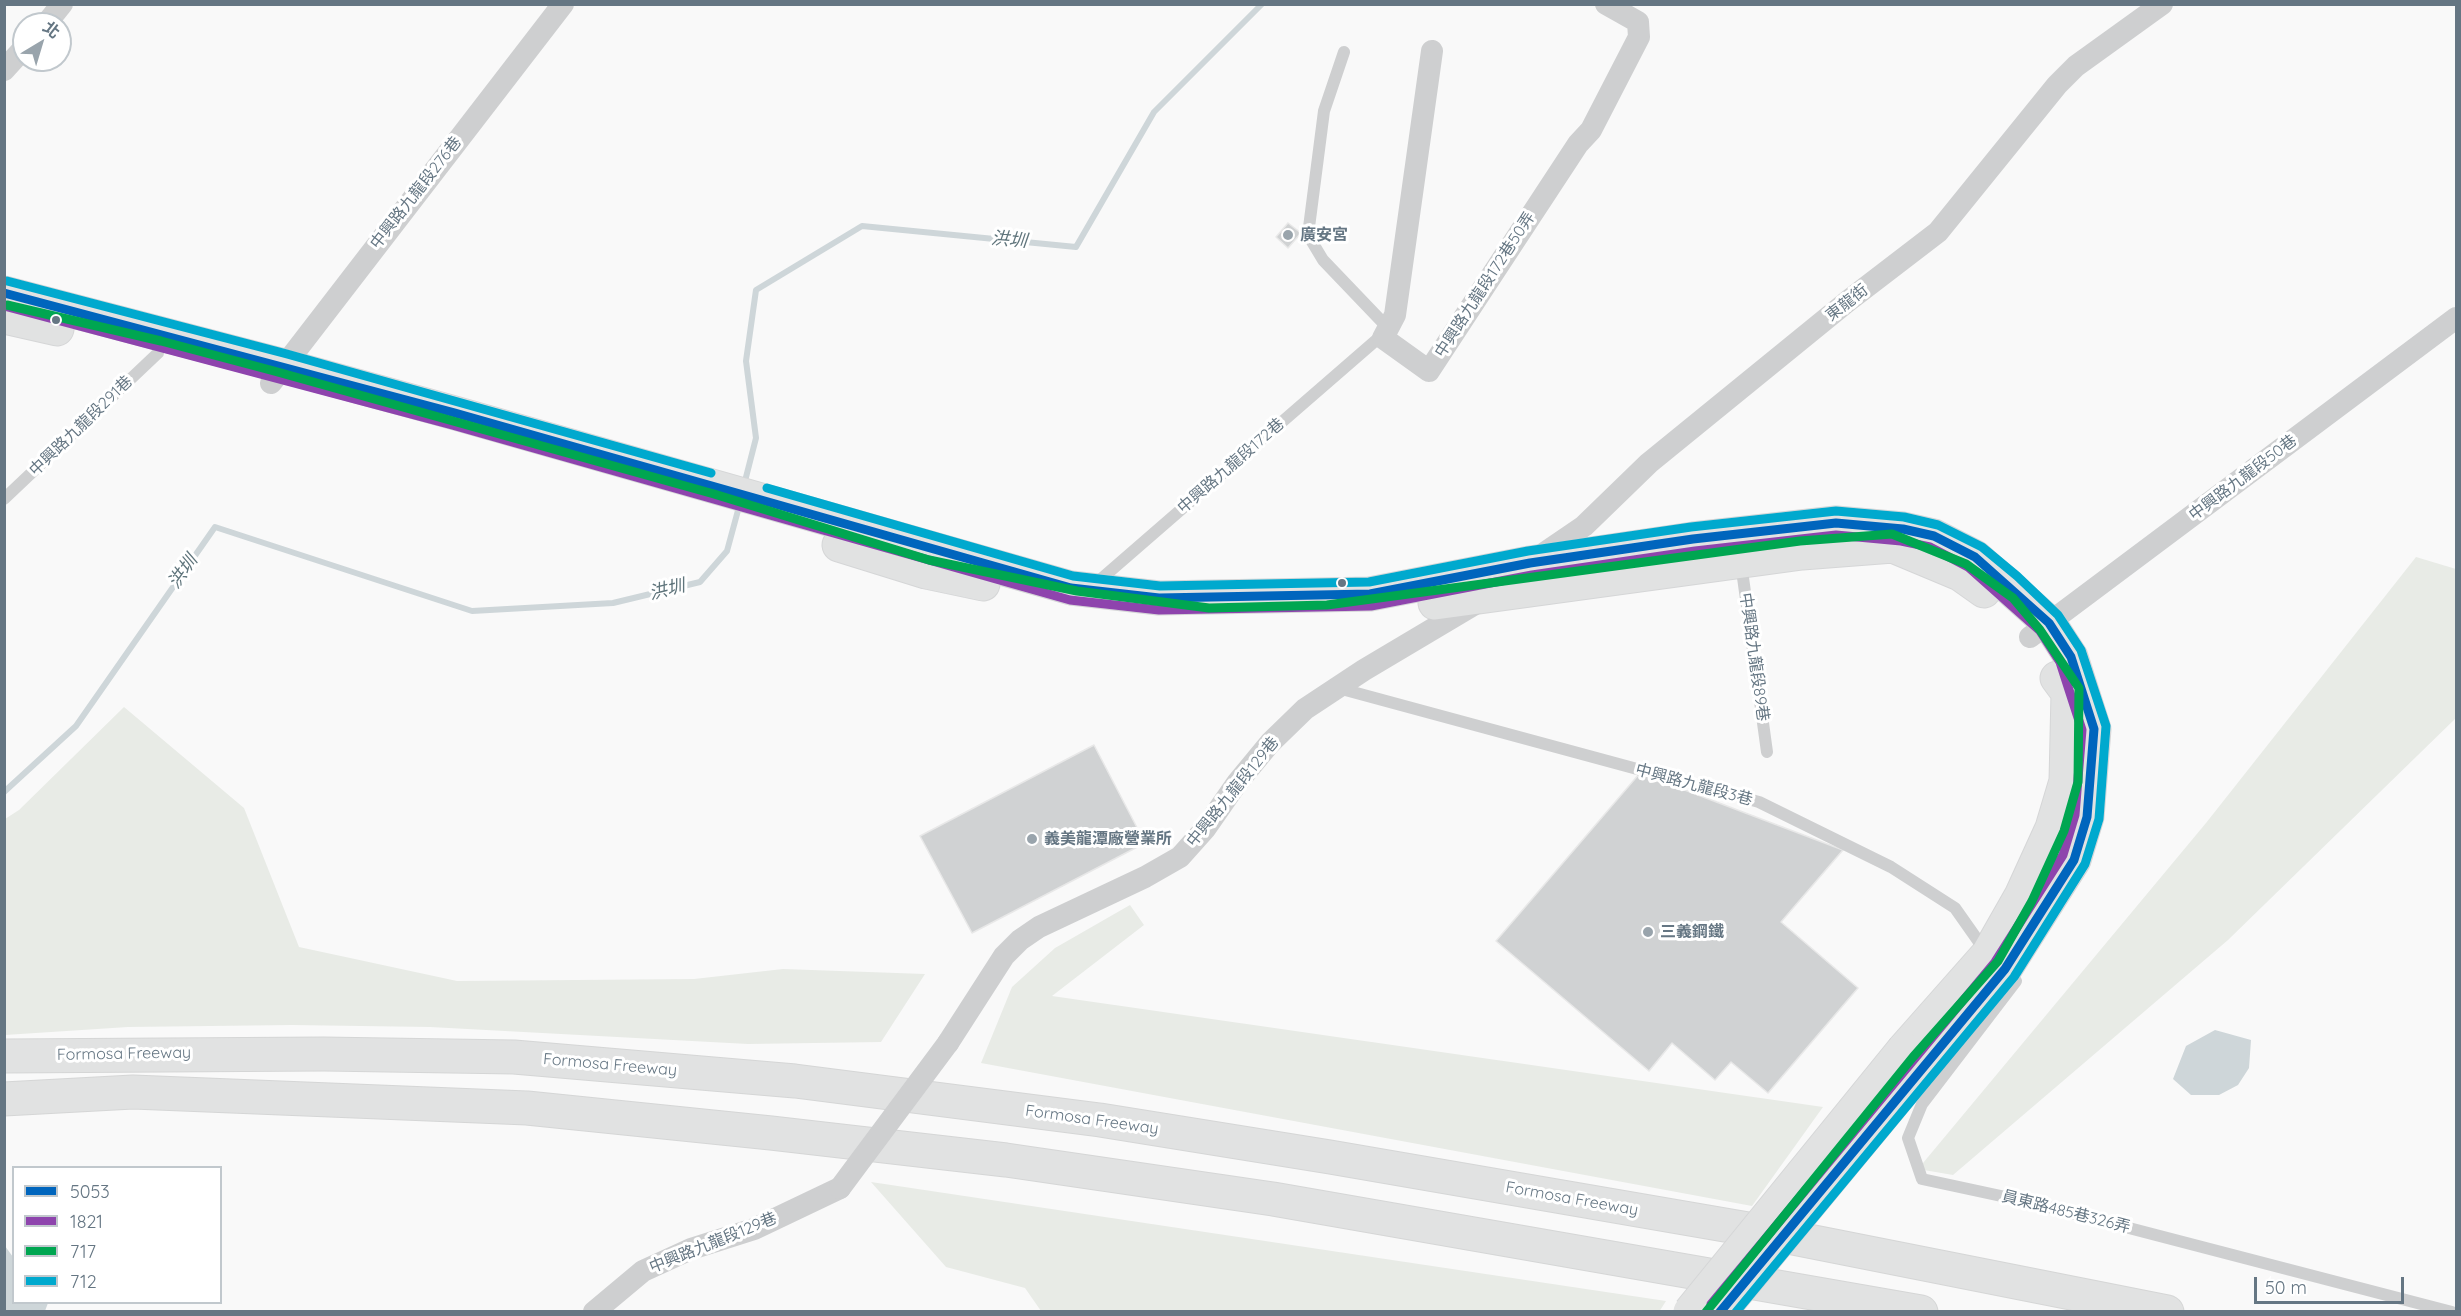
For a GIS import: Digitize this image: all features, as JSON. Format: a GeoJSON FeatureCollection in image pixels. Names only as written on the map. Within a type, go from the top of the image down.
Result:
{"type":"FeatureCollection","features":[{"type":"Feature","properties":{"kind":"main road"},"geometry":{"type":"LineString","coordinates":[[4,293],[278,375],[763,511],[926,572],[1219,620],[1328,618],[1693,539],[1836,523],[1903,529],[1934,536],[1975,557],[2040,630],[2068,693],[2066,781],[2052,828],[2021,896],[1996,962],[1690,1311]]}},
{"type":"Feature","properties":{"kind":"main road"},"geometry":{"type":"LineString","coordinates":[[4,317],[158,352],[278,375]]}},
{"type":"Feature","properties":{"kind":"main road"},"geometry":{"type":"LineString","coordinates":[[1081,597],[1159,598],[1370,594],[1511,579],[1741,561],[1802,553],[1893,546],[1960,574],[2040,630]]}},
{"type":"Feature","properties":{"kind":"main road","name":"Formosa Freeway"},"geometry":{"type":"LineString","coordinates":[[4,1056],[301,1053],[514,1057],[795,1081],[1101,1120],[1330,1157],[1748,1229],[2167,1311]]}},
{"type":"Feature","properties":{"kind":"main road"},"geometry":{"type":"LineString","coordinates":[[1720,1311],[1914,1057]]}},
{"type":"Feature","properties":{"kind":"main road"},"geometry":{"type":"LineString","coordinates":[[4,1099],[133,1092],[527,1108],[771,1132],[1006,1160],[1262,1198],[1921,1311]]}},
{"type":"Feature","properties":{"kind":"street","name":"中興路九龍段276巷"},"geometry":{"type":"LineString","coordinates":[[278,375],[563,4]]}},
{"type":"Feature","properties":{"kind":"street","name":"中興路九龍段172巷50弄"},"geometry":{"type":"LineString","coordinates":[[1389,329],[1383,338],[1429,371],[1578,144],[1591,130],[1639,37],[1638,22],[1606,4]]}},
{"type":"Feature","properties":{"kind":"street","name":"東龍街"},"geometry":{"type":"LineString","coordinates":[[1511,579],[1584,526],[1649,463],[1848,301],[1938,232],[2063,78],[2076,66],[2162,4]]}},
{"type":"Feature","properties":{"kind":"street"},"geometry":{"type":"LineString","coordinates":[[1389,329],[1395,315],[1432,51]]}},
{"type":"Feature","properties":{"kind":"street","name":"中興路九龍段50巷"},"geometry":{"type":"LineString","coordinates":[[2040,630],[2457,318]]}},
{"type":"Feature","properties":{"kind":"street","name":"中興路九龍段129巷"},"geometry":{"type":"LineString","coordinates":[[594,1311],[643,1271],[691,1249],[754,1229],[840,1188],[948,1043],[1004,956],[1020,940],[1039,927],[1145,877],[1180,857],[1205,829],[1237,783],[1270,743],[1305,710],[1511,579]]}},
{"type":"Feature","properties":{"kind":"lane"},"geometry":{"type":"LineString","coordinates":[[1344,52],[1324,111],[1308,235],[1323,260],[1389,329]]}},
{"type":"Feature","properties":{"kind":"lane","name":"中興路九龍段172巷"},"geometry":{"type":"LineString","coordinates":[[1081,597],[1389,329]]}},
{"type":"Feature","properties":{"kind":"lane","name":"中興路九龍段291巷"},"geometry":{"type":"LineString","coordinates":[[4,499],[158,352]]}},
{"type":"Feature","properties":{"kind":"lane","name":"中興路九龍段89巷"},"geometry":{"type":"LineString","coordinates":[[1741,561],[1767,752]]}},
{"type":"Feature","properties":{"kind":"lane","name":"中興路九龍段3巷"},"geometry":{"type":"LineString","coordinates":[[1338,688],[1759,802],[1891,867],[1955,908],[1996,962]]}},
{"type":"Feature","properties":{"kind":"lane","name":"員東路485巷326弄"},"geometry":{"type":"LineString","coordinates":[[1996,962],[2016,981],[1922,1104],[1908,1138],[1922,1179],[2029,1202],[2452,1311]]}},
{"type":"Feature","properties":{"kind":"shaded area"},"geometry":{"type":"Polygon","coordinates":[[[2416,557],[2456,569],[2456,718],[2228,940],[1953,1175],[1918,1169],[2206,823],[2416,557]]]}},
{"type":"Feature","properties":{"kind":"shaded area"},"geometry":{"type":"Polygon","coordinates":[[[124,707],[244,808],[299,947],[457,981],[694,979],[783,969],[925,974],[881,1042],[748,1044],[430,1027],[292,1025],[128,1027],[5,1035],[5,819],[19,810],[124,707]]]}},
{"type":"Feature","properties":{"kind":"shaded area"},"geometry":{"type":"Polygon","coordinates":[[[1130,905],[1144,925],[1052,996],[1823,1107],[1752,1206],[981,1063],[1012,987],[1055,948],[1130,905]]]}},
{"type":"Feature","properties":{"kind":"shaded area"},"geometry":{"type":"Polygon","coordinates":[[[2215,1030],[2251,1040],[2249,1068],[2238,1085],[2219,1095],[2191,1095],[2173,1079],[2186,1046],[2215,1030]]]}},
{"type":"Feature","properties":{"kind":"shaded area"},"geometry":{"type":"Polygon","coordinates":[[[871,1182],[1666,1301],[1659,1312],[1041,1311],[1025,1288],[946,1267],[871,1182]]]}},
{"type":"Feature","properties":{"kind":"shaded area"},"geometry":{"type":"Polygon","coordinates":[[[5,1246],[12,1256],[12,1304],[48,1304],[45,1311],[5,1311],[5,1246]]]}},
{"type":"Feature","properties":{"kind":"building","name":"廣安宮"},"geometry":{"type":"Polygon","coordinates":[[[1288,223],[1301,233],[1288,248],[1276,237],[1288,223]]]}},
{"type":"Feature","properties":{"kind":"building","name":"義美龍潭廠營業所"},"geometry":{"type":"Polygon","coordinates":[[[1094,745],[1145,843],[972,933],[920,836],[1094,745]]]}},
{"type":"Feature","properties":{"kind":"building","name":"三義鋼鐵"},"geometry":{"type":"Polygon","coordinates":[[[1640,773],[1843,850],[1781,922],[1858,988],[1768,1093],[1731,1062],[1715,1080],[1672,1043],[1649,1071],[1496,941],[1640,773]]]}},
{"type":"Feature","properties":{"kind":"waterway","name":"洪圳"},"geometry":{"type":"LineString","coordinates":[[744,485],[756,438],[746,361],[756,290],[862,226],[1076,247],[1154,112],[1262,4]]}},
{"type":"Feature","properties":{"kind":"waterway","name":"洪圳"},"geometry":{"type":"LineString","coordinates":[[4,792],[76,726],[215,527],[472,611],[613,603],[700,582],[727,551],[740,503]]}},
{"type":"Feature","properties":{"kind":"transit line","name":"712"},"geometry":{"type":"LineString","coordinates":[[7,281],[287,354],[711,473]]}},
{"type":"Feature","properties":{"kind":"transit line","name":"5053"},"geometry":{"type":"LineString","coordinates":[[4,293],[455,413],[1071,588],[1159,598],[1370,594],[1530,563],[1693,539],[1836,523],[1903,529],[1934,536],[1975,557],[2049,623],[2071,657],[2094,729],[2087,817],[2074,860],[2005,969],[1720,1312]]}},
{"type":"Feature","properties":{"kind":"transit line","name":"717"},"geometry":{"type":"LineString","coordinates":[[7,305],[161,341],[274,371],[714,494],[929,560],[1077,591],[1209,608],[1327,605],[1800,541],[1892,534],[1966,564],[2013,598],[2040,630],[2079,688],[2078,782],[2064,831],[2032,901],[1998,961],[1913,1057],[1706,1312]]}},
{"type":"Feature","properties":{"kind":"transit line","name":"1821"},"geometry":{"type":"LineString","coordinates":[[4,306],[452,425],[1070,600],[1159,610],[1371,606],[1532,575],[1695,551],[1836,535],[1901,541],[1930,547],[1968,567],[2040,631],[2060,662],[2082,730],[2075,815],[2063,855],[1995,962],[1711,1304]]}},
{"type":"Feature","properties":{"kind":"transit line","name":"712"},"geometry":{"type":"LineString","coordinates":[[767,488],[1073,576],[1160,586],[1369,582],[1528,551],[1691,527],[1836,511],[1904,517],[1938,525],[1982,547],[2017,576],[2058,615],[2081,650],[2106,726],[2099,819],[2085,864],[2014,977],[1736,1312]]}},
{"type":"Feature","properties":{"kind":"place","name":"廣安宮"},"geometry":{"type":"Point","coordinates":[1288,235]}},
{"type":"Feature","properties":{"kind":"place","name":"義美龍潭廠營業所"},"geometry":{"type":"Point","coordinates":[1032,839]}},
{"type":"Feature","properties":{"kind":"place","name":"三義鋼鐵"},"geometry":{"type":"Point","coordinates":[1648,932]}}]}
